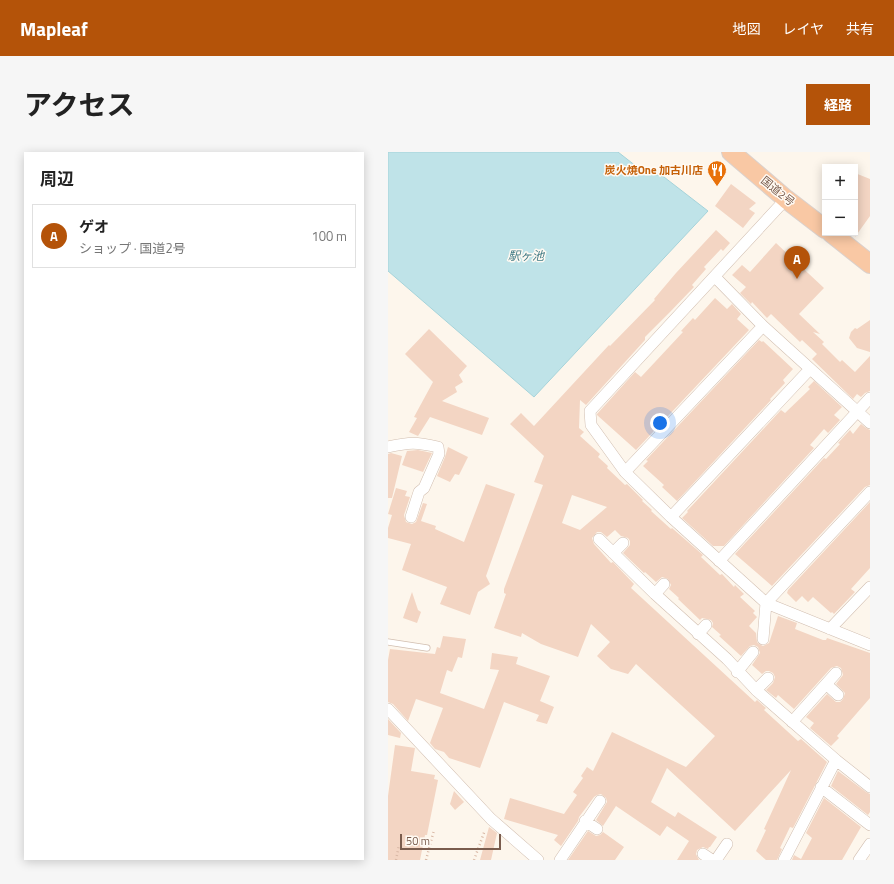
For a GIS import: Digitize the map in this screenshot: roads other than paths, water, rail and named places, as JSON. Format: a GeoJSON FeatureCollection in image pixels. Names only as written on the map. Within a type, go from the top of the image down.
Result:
{"type":"FeatureCollection","features":[{"type":"Feature","properties":{"kind":"highway","name":"国道2号"},"geometry":{"type":"LineString","coordinates":[[731,152],[822,227]]}},
{"type":"Feature","properties":{"kind":"highway"},"geometry":{"type":"LineString","coordinates":[[835,236],[870,264]]}},
{"type":"Feature","properties":{"kind":"street"},"geometry":{"type":"LineString","coordinates":[[786,198],[715,277],[590,411],[591,425],[625,472],[671,517],[766,603],[870,645]]}},
{"type":"Feature","properties":{"kind":"street"},"geometry":{"type":"LineString","coordinates":[[715,277],[763,326],[870,423]]}},
{"type":"Feature","properties":{"kind":"street"},"geometry":{"type":"LineString","coordinates":[[625,472],[763,326]]}},
{"type":"Feature","properties":{"kind":"street"},"geometry":{"type":"LineString","coordinates":[[671,517],[810,369]]}},
{"type":"Feature","properties":{"kind":"street"},"geometry":{"type":"LineString","coordinates":[[719,561],[870,398]]}},
{"type":"Feature","properties":{"kind":"street"},"geometry":{"type":"LineString","coordinates":[[388,447],[403,443],[417,442],[438,447],[439,454],[424,488],[420,492],[411,517]]}},
{"type":"Feature","properties":{"kind":"street"},"geometry":{"type":"LineString","coordinates":[[763,639],[766,603],[870,492]]}},
{"type":"Feature","properties":{"kind":"street"},"geometry":{"type":"LineString","coordinates":[[600,539],[655,594],[756,690],[836,760],[870,787]]}},
{"type":"Feature","properties":{"kind":"street"},"geometry":{"type":"LineString","coordinates":[[613,553],[623,544]]}},
{"type":"Feature","properties":{"kind":"street"},"geometry":{"type":"LineString","coordinates":[[655,594],[664,584]]}},
{"type":"Feature","properties":{"kind":"street"},"geometry":{"type":"LineString","coordinates":[[830,629],[870,587]]}},
{"type":"Feature","properties":{"kind":"street"},"geometry":{"type":"LineString","coordinates":[[698,634],[706,625]]}},
{"type":"Feature","properties":{"kind":"street"},"geometry":{"type":"LineString","coordinates":[[737,672],[753,652]]}},
{"type":"Feature","properties":{"kind":"street"},"geometry":{"type":"LineString","coordinates":[[792,722],[836,673]]}},
{"type":"Feature","properties":{"kind":"street"},"geometry":{"type":"LineString","coordinates":[[756,690],[768,678]]}},
{"type":"Feature","properties":{"kind":"street"},"geometry":{"type":"LineString","coordinates":[[826,684],[838,695]]}},
{"type":"Feature","properties":{"kind":"street"},"geometry":{"type":"LineString","coordinates":[[388,709],[491,818],[538,860]]}},
{"type":"Feature","properties":{"kind":"street"},"geometry":{"type":"LineString","coordinates":[[784,860],[836,760]]}},
{"type":"Feature","properties":{"kind":"street"},"geometry":{"type":"LineString","coordinates":[[821,788],[870,825]]}},
{"type":"Feature","properties":{"kind":"street"},"geometry":{"type":"LineString","coordinates":[[560,860],[600,801]]}},
{"type":"Feature","properties":{"kind":"street"},"geometry":{"type":"LineString","coordinates":[[585,821],[597,830]]}},
{"type":"Feature","properties":{"kind":"street"},"geometry":{"type":"LineString","coordinates":[[716,860],[727,844]]}},
{"type":"Feature","properties":{"kind":"street"},"geometry":{"type":"LineString","coordinates":[[859,860],[870,844]]}},
{"type":"Feature","properties":{"kind":"lane"},"geometry":{"type":"LineString","coordinates":[[388,642],[427,648]]}},
{"type":"Feature","properties":{"kind":"water","name":"駅ヶ池"},"geometry":{"type":"Polygon","coordinates":[[[388,152],[618,152],[641,170],[664,177],[708,211],[534,397],[388,271],[388,152]]]}},
{"type":"Feature","properties":{"kind":"place","name":"炭火焼One 加古川店"},"geometry":{"type":"Point","coordinates":[717,187]}},
{"type":"Feature","properties":{"kind":"place","name":"ゲオ"},"geometry":{"type":"Point","coordinates":[797,279]}}]}
